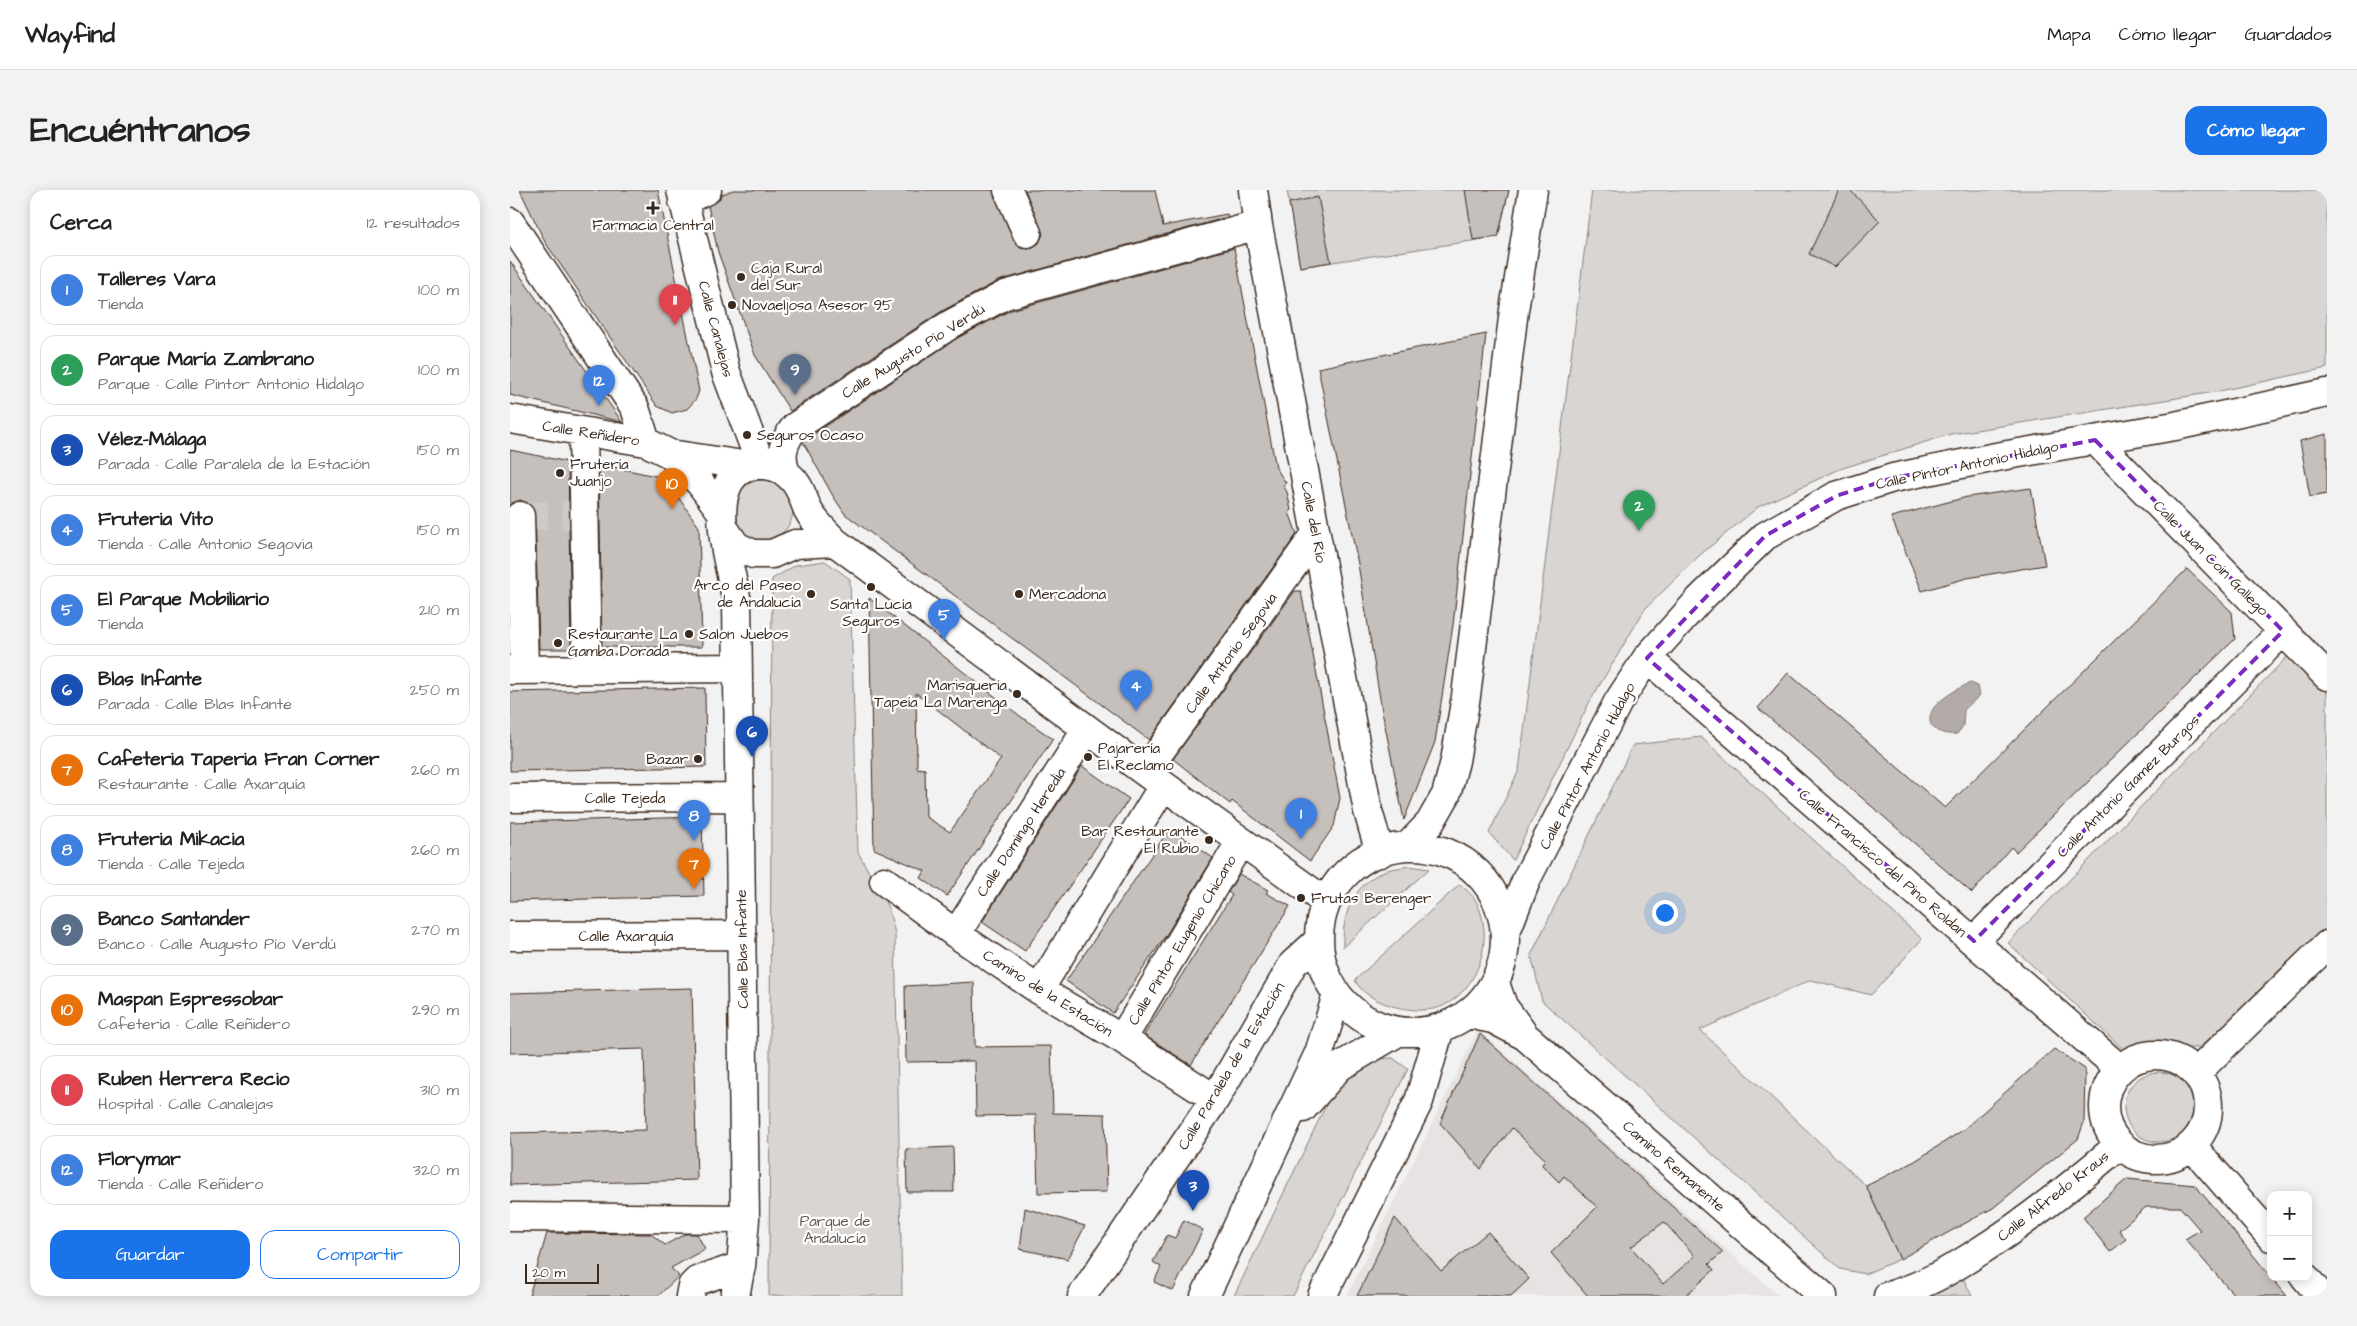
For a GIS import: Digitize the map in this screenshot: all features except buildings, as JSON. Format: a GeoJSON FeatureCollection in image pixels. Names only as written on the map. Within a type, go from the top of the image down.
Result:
{"type":"FeatureCollection","features":[{"type":"Feature","properties":{"kind":"street"},"geometry":{"type":"LineString","coordinates":[[682,196],[707,190]]}},
{"type":"Feature","properties":{"kind":"street"},"geometry":{"type":"LineString","coordinates":[[1008,190],[1027,233]]}},
{"type":"Feature","properties":{"kind":"street","name":"Calle del Río"},"geometry":{"type":"LineString","coordinates":[[1253,190],[1368,811],[1380,853]]}},
{"type":"Feature","properties":{"kind":"street"},"geometry":{"type":"LineString","coordinates":[[1410,844],[1430,823],[1446,795],[1455,761],[1466,696],[1517,290],[1533,190]]}},
{"type":"Feature","properties":{"kind":"street","name":"Calle Canalejas"},"geometry":{"type":"LineString","coordinates":[[682,196],[726,372],[755,466]]}},
{"type":"Feature","properties":{"kind":"street"},"geometry":{"type":"LineString","coordinates":[[510,222],[634,408],[658,448],[700,483],[736,546],[753,554],[835,542]]}},
{"type":"Feature","properties":{"kind":"street","name":"Calle Augusto Pío Verdú"},"geometry":{"type":"LineString","coordinates":[[786,473],[782,462],[782,448],[795,427],[951,324],[1005,295],[1258,225]]}},
{"type":"Feature","properties":{"kind":"street","name":"Calle Pintor Antonio Hidalgo"},"geometry":{"type":"LineString","coordinates":[[1505,934],[1526,878],[1618,702],[1647,658],[1699,600],[1765,536],[1836,496],[1893,478],[2174,426],[2327,393]]}},
{"type":"Feature","properties":{"kind":"street","name":"Calle Reñidero"},"geometry":{"type":"LineString","coordinates":[[510,419],[755,466]]}},
{"type":"Feature","properties":{"kind":"street"},"geometry":{"type":"LineString","coordinates":[[583,432],[587,668]]}},
{"type":"Feature","properties":{"kind":"street","name":"Calle Juan Coin Gallego"},"geometry":{"type":"LineString","coordinates":[[2095,440],[2327,676]]}},
{"type":"Feature","properties":{"kind":"street"},"geometry":{"type":"LineString","coordinates":[[722,519],[724,492],[733,476],[755,466],[774,467],[786,473],[804,495],[808,510],[806,530],[784,549]]}},
{"type":"Feature","properties":{"kind":"street"},"geometry":{"type":"LineString","coordinates":[[808,510],[835,542],[1154,779],[1326,902]]}},
{"type":"Feature","properties":{"kind":"street"},"geometry":{"type":"LineString","coordinates":[[520,516],[517,670],[736,668]]}},
{"type":"Feature","properties":{"kind":"street","name":"Calle Blas Infante"},"geometry":{"type":"LineString","coordinates":[[722,519],[737,602],[736,668],[742,935],[745,1219],[741,1266],[734,1296]]}},
{"type":"Feature","properties":{"kind":"street","name":"Calle Antonio Segovia"},"geometry":{"type":"LineString","coordinates":[[1039,990],[1154,779],[1316,534]]}},
{"type":"Feature","properties":{"kind":"street","name":"Calle Blas Infante"},"geometry":{"type":"LineString","coordinates":[[737,602],[750,577],[784,549]]}},
{"type":"Feature","properties":{"kind":"street","name":"Calle Antonio Gamez Burgos"},"geometry":{"type":"LineString","coordinates":[[1974,941],[2283,631]]}},
{"type":"Feature","properties":{"kind":"street","name":"Calle Francisco del Pino Roldan"},"geometry":{"type":"LineString","coordinates":[[1647,658],[2120,1069]]}},
{"type":"Feature","properties":{"kind":"street","name":"Calle Domingo Heredia"},"geometry":{"type":"LineString","coordinates":[[956,934],[1087,729]]}},
{"type":"Feature","properties":{"kind":"street","name":"Calle Tejeda"},"geometry":{"type":"LineString","coordinates":[[510,798],[739,797]]}},
{"type":"Feature","properties":{"kind":"street","name":"Calle Pintor Eugenio Chicano"},"geometry":{"type":"LineString","coordinates":[[1122,1039],[1241,841]]}},
{"type":"Feature","properties":{"kind":"street"},"geometry":{"type":"LineString","coordinates":[[1410,844],[1435,848],[1455,855],[1466,862],[1488,885],[1500,908],[1505,934],[1500,971],[1495,983],[1488,994],[1468,1014],[1440,1028],[1419,1032],[1398,1032],[1374,1025],[1354,1012],[1337,995],[1327,978],[1318,940],[1320,921],[1326,902],[1342,877],[1365,858],[1410,844]]}},
{"type":"Feature","properties":{"kind":"street","name":"Camino de la Estación"},"geometry":{"type":"LineString","coordinates":[[884,881],[956,934],[1039,990],[1122,1039],[1215,1099]]}},
{"type":"Feature","properties":{"kind":"street","name":"Calle Axarquía"},"geometry":{"type":"LineString","coordinates":[[510,936],[742,935]]}},
{"type":"Feature","properties":{"kind":"street","name":"Calle Paralela de la Estación"},"geometry":{"type":"LineString","coordinates":[[1082,1296],[1215,1099],[1293,964],[1318,940]]}},
{"type":"Feature","properties":{"kind":"street"},"geometry":{"type":"LineString","coordinates":[[2196,1073],[2327,945]]}},
{"type":"Feature","properties":{"kind":"street","name":"Camino Remanente"},"geometry":{"type":"LineString","coordinates":[[1495,983],[1503,1006],[1525,1036],[1823,1296]]}},
{"type":"Feature","properties":{"kind":"street"},"geometry":{"type":"LineString","coordinates":[[1210,1285],[1319,1053],[1337,995]]}},
{"type":"Feature","properties":{"kind":"street","name":"Camino Remanente"},"geometry":{"type":"LineString","coordinates":[[1468,1014],[1493,1019],[1525,1036]]}},
{"type":"Feature","properties":{"kind":"street"},"geometry":{"type":"LineString","coordinates":[[1322,1296],[1420,1101],[1440,1028]]}},
{"type":"Feature","properties":{"kind":"street"},"geometry":{"type":"LineString","coordinates":[[1278,1138],[1339,1067],[1398,1032]]}},
{"type":"Feature","properties":{"kind":"street"},"geometry":{"type":"LineString","coordinates":[[2159,1054],[2179,1060],[2196,1073],[2206,1090],[2209,1110],[2204,1130],[2192,1146],[2175,1156],[2155,1160],[2136,1156],[2119,1144],[2107,1127],[2104,1106],[2108,1086],[2120,1069],[2138,1058],[2159,1054]]}},
{"type":"Feature","properties":{"kind":"street","name":"Calle Alfredo Kraus"},"geometry":{"type":"LineString","coordinates":[[1900,1294],[1944,1274],[2021,1225],[2119,1144]]}},
{"type":"Feature","properties":{"kind":"street"},"geometry":{"type":"LineString","coordinates":[[2192,1146],[2270,1236]]}},
{"type":"Feature","properties":{"kind":"street"},"geometry":{"type":"LineString","coordinates":[[510,1217],[745,1219]]}},
{"type":"Feature","properties":{"kind":"street"},"geometry":{"type":"LineString","coordinates":[[690,1296],[692,1286],[697,1281],[741,1266]]}},
{"type":"Feature","properties":{"kind":"street"},"geometry":{"type":"LineString","coordinates":[[2309,1281],[2322,1296]]}},
{"type":"Feature","properties":{"kind":"highlighted area"},"geometry":{"type":"Polygon","coordinates":[[[2095,440],[2283,631],[1974,941],[1647,658],[1765,536],[1836,496],[1893,478],[2095,440]]]}},
{"type":"Feature","properties":{"kind":"shaded area"},"geometry":{"type":"Polygon","coordinates":[[[1971,683],[1978,686],[1980,695],[1964,710],[1963,726],[1957,734],[1945,734],[1935,729],[1930,721],[1930,716],[1935,706],[1950,694],[1971,683]]]}},
{"type":"Feature","properties":{"kind":"shaded area"},"geometry":{"type":"Polygon","coordinates":[[[1478,1030],[1779,1296],[1347,1296],[1478,1030]]]}},
{"type":"Feature","properties":{"kind":"green space"},"geometry":{"type":"Polygon","coordinates":[[[1287,190],[1509,190],[1498,237],[1300,267],[1287,190]]]}},
{"type":"Feature","properties":{"kind":"green space"},"geometry":{"type":"Polygon","coordinates":[[[1592,190],[2327,190],[2327,368],[2215,392],[1951,434],[1840,469],[1758,507],[1700,555],[1645,609],[1589,703],[1513,860],[1489,833],[1519,770],[1592,190]]]}},
{"type":"Feature","properties":{"kind":"green space"},"geometry":{"type":"Polygon","coordinates":[[[757,480],[769,480],[785,488],[791,498],[793,510],[791,522],[785,532],[769,540],[757,540],[741,532],[733,516],[733,504],[741,488],[757,480]]]}},
{"type":"Feature","properties":{"kind":"green space","name":"Parque de Andalucía"},"geometry":{"type":"Polygon","coordinates":[[[825,561],[850,579],[858,852],[888,907],[895,933],[902,1296],[769,1296],[772,579],[796,565],[825,561]]]}},
{"type":"Feature","properties":{"kind":"green space"},"geometry":{"type":"Polygon","coordinates":[[[2290,654],[2327,692],[2327,930],[2199,1048],[2123,1049],[2008,943],[2290,654]]]}},
{"type":"Feature","properties":{"kind":"green space"},"geometry":{"type":"Polygon","coordinates":[[[1701,737],[1922,939],[1871,995],[1811,980],[1700,1030],[1866,1186],[1900,1259],[1865,1274],[1840,1269],[1542,1001],[1531,955],[1633,745],[1701,737]]]}},
{"type":"Feature","properties":{"kind":"green space"},"geometry":{"type":"Polygon","coordinates":[[[1409,866],[1429,869],[1343,947],[1344,924],[1356,894],[1372,878],[1382,872],[1409,866]]]}},
{"type":"Feature","properties":{"kind":"green space"},"geometry":{"type":"Polygon","coordinates":[[[1460,884],[1476,901],[1482,915],[1484,945],[1475,974],[1456,998],[1443,1006],[1433,1009],[1408,1009],[1381,1002],[1361,989],[1355,980],[1460,884]]]}},
{"type":"Feature","properties":{"kind":"green space"},"geometry":{"type":"Polygon","coordinates":[[[1393,1058],[1408,1069],[1293,1296],[1234,1296],[1328,1101],[1356,1071],[1373,1061],[1393,1058]]]}},
{"type":"Feature","properties":{"kind":"green space"},"geometry":{"type":"Polygon","coordinates":[[[2159,1072],[2172,1075],[2184,1082],[2191,1094],[2194,1107],[2191,1120],[2184,1132],[2172,1139],[2159,1142],[2146,1139],[2134,1132],[2127,1120],[2124,1107],[2127,1094],[2134,1082],[2146,1075],[2159,1072]]]}},
{"type":"Feature","properties":{"kind":"green space"},"geometry":{"type":"Polygon","coordinates":[[[1963,1278],[1972,1296],[1924,1296],[1963,1278]]]}},
{"type":"Feature","properties":{"kind":"tunnel"},"geometry":{"type":"LineString","coordinates":[[520,516],[584,515]]}},
{"type":"Feature","properties":{"kind":"place","name":"Farmacia Central"},"geometry":{"type":"Point","coordinates":[653,208]}},
{"type":"Feature","properties":{"kind":"place","name":"Caja Rural del Sur"},"geometry":{"type":"Point","coordinates":[741,277]}},
{"type":"Feature","properties":{"kind":"place","name":"Novaeljosa Asesor 95"},"geometry":{"type":"Point","coordinates":[732,305]}},
{"type":"Feature","properties":{"kind":"place","name":"Ruben Herrera Recio"},"geometry":{"type":"Point","coordinates":[675,325]}},
{"type":"Feature","properties":{"kind":"place","name":"Banco Santander"},"geometry":{"type":"Point","coordinates":[795,395]}},
{"type":"Feature","properties":{"kind":"place","name":"Florymar"},"geometry":{"type":"Point","coordinates":[599,406]}},
{"type":"Feature","properties":{"kind":"place","name":"Seguros Ocaso"},"geometry":{"type":"Point","coordinates":[747,435]}},
{"type":"Feature","properties":{"kind":"place","name":"Frutería Juanjo"},"geometry":{"type":"Point","coordinates":[560,473]}},
{"type":"Feature","properties":{"kind":"place","name":"Maspan Espressobar"},"geometry":{"type":"Point","coordinates":[672,509]}},
{"type":"Feature","properties":{"kind":"place","name":"Parque María Zambrano"},"geometry":{"type":"Point","coordinates":[1639,531]}},
{"type":"Feature","properties":{"kind":"place","name":"Santa Lucía Seguros"},"geometry":{"type":"Point","coordinates":[871,587]}},
{"type":"Feature","properties":{"kind":"place","name":"Arco del Paseo de Andalucía"},"geometry":{"type":"Point","coordinates":[811,594]}},
{"type":"Feature","properties":{"kind":"place","name":"Mercadona"},"geometry":{"type":"Point","coordinates":[1019,594]}},
{"type":"Feature","properties":{"kind":"place","name":"Salon Juebos"},"geometry":{"type":"Point","coordinates":[689,634]}},
{"type":"Feature","properties":{"kind":"place","name":"El Parque Mobiliario"},"geometry":{"type":"Point","coordinates":[944,640]}},
{"type":"Feature","properties":{"kind":"place","name":"Restaurante La Gamba Dorada"},"geometry":{"type":"Point","coordinates":[558,643]}},
{"type":"Feature","properties":{"kind":"place","name":"Marisquería Tapeía La Marenga"},"geometry":{"type":"Point","coordinates":[1017,694]}},
{"type":"Feature","properties":{"kind":"place","name":"Fruteria Vito"},"geometry":{"type":"Point","coordinates":[1136,711]}},
{"type":"Feature","properties":{"kind":"place","name":"Blas Infante"},"geometry":{"type":"Point","coordinates":[752,757]}},
{"type":"Feature","properties":{"kind":"place","name":"Pajarería El Reclamo"},"geometry":{"type":"Point","coordinates":[1088,757]}},
{"type":"Feature","properties":{"kind":"place","name":"Bazar"},"geometry":{"type":"Point","coordinates":[698,759]}},
{"type":"Feature","properties":{"kind":"place","name":"Talleres Vara"},"geometry":{"type":"Point","coordinates":[1301,839]}},
{"type":"Feature","properties":{"kind":"place","name":"Bar Restaurante El Rubio"},"geometry":{"type":"Point","coordinates":[1209,840]}},
{"type":"Feature","properties":{"kind":"place","name":"Fruteria Mikacia"},"geometry":{"type":"Point","coordinates":[694,841]}},
{"type":"Feature","properties":{"kind":"place","name":"Cafeteria Taperia Fran Corner"},"geometry":{"type":"Point","coordinates":[694,889]}},
{"type":"Feature","properties":{"kind":"place","name":"Frutas Berenger"},"geometry":{"type":"Point","coordinates":[1301,898]}},
{"type":"Feature","properties":{"kind":"place","name":"Vélez-Málaga"},"geometry":{"type":"Point","coordinates":[1193,1211]}}]}
